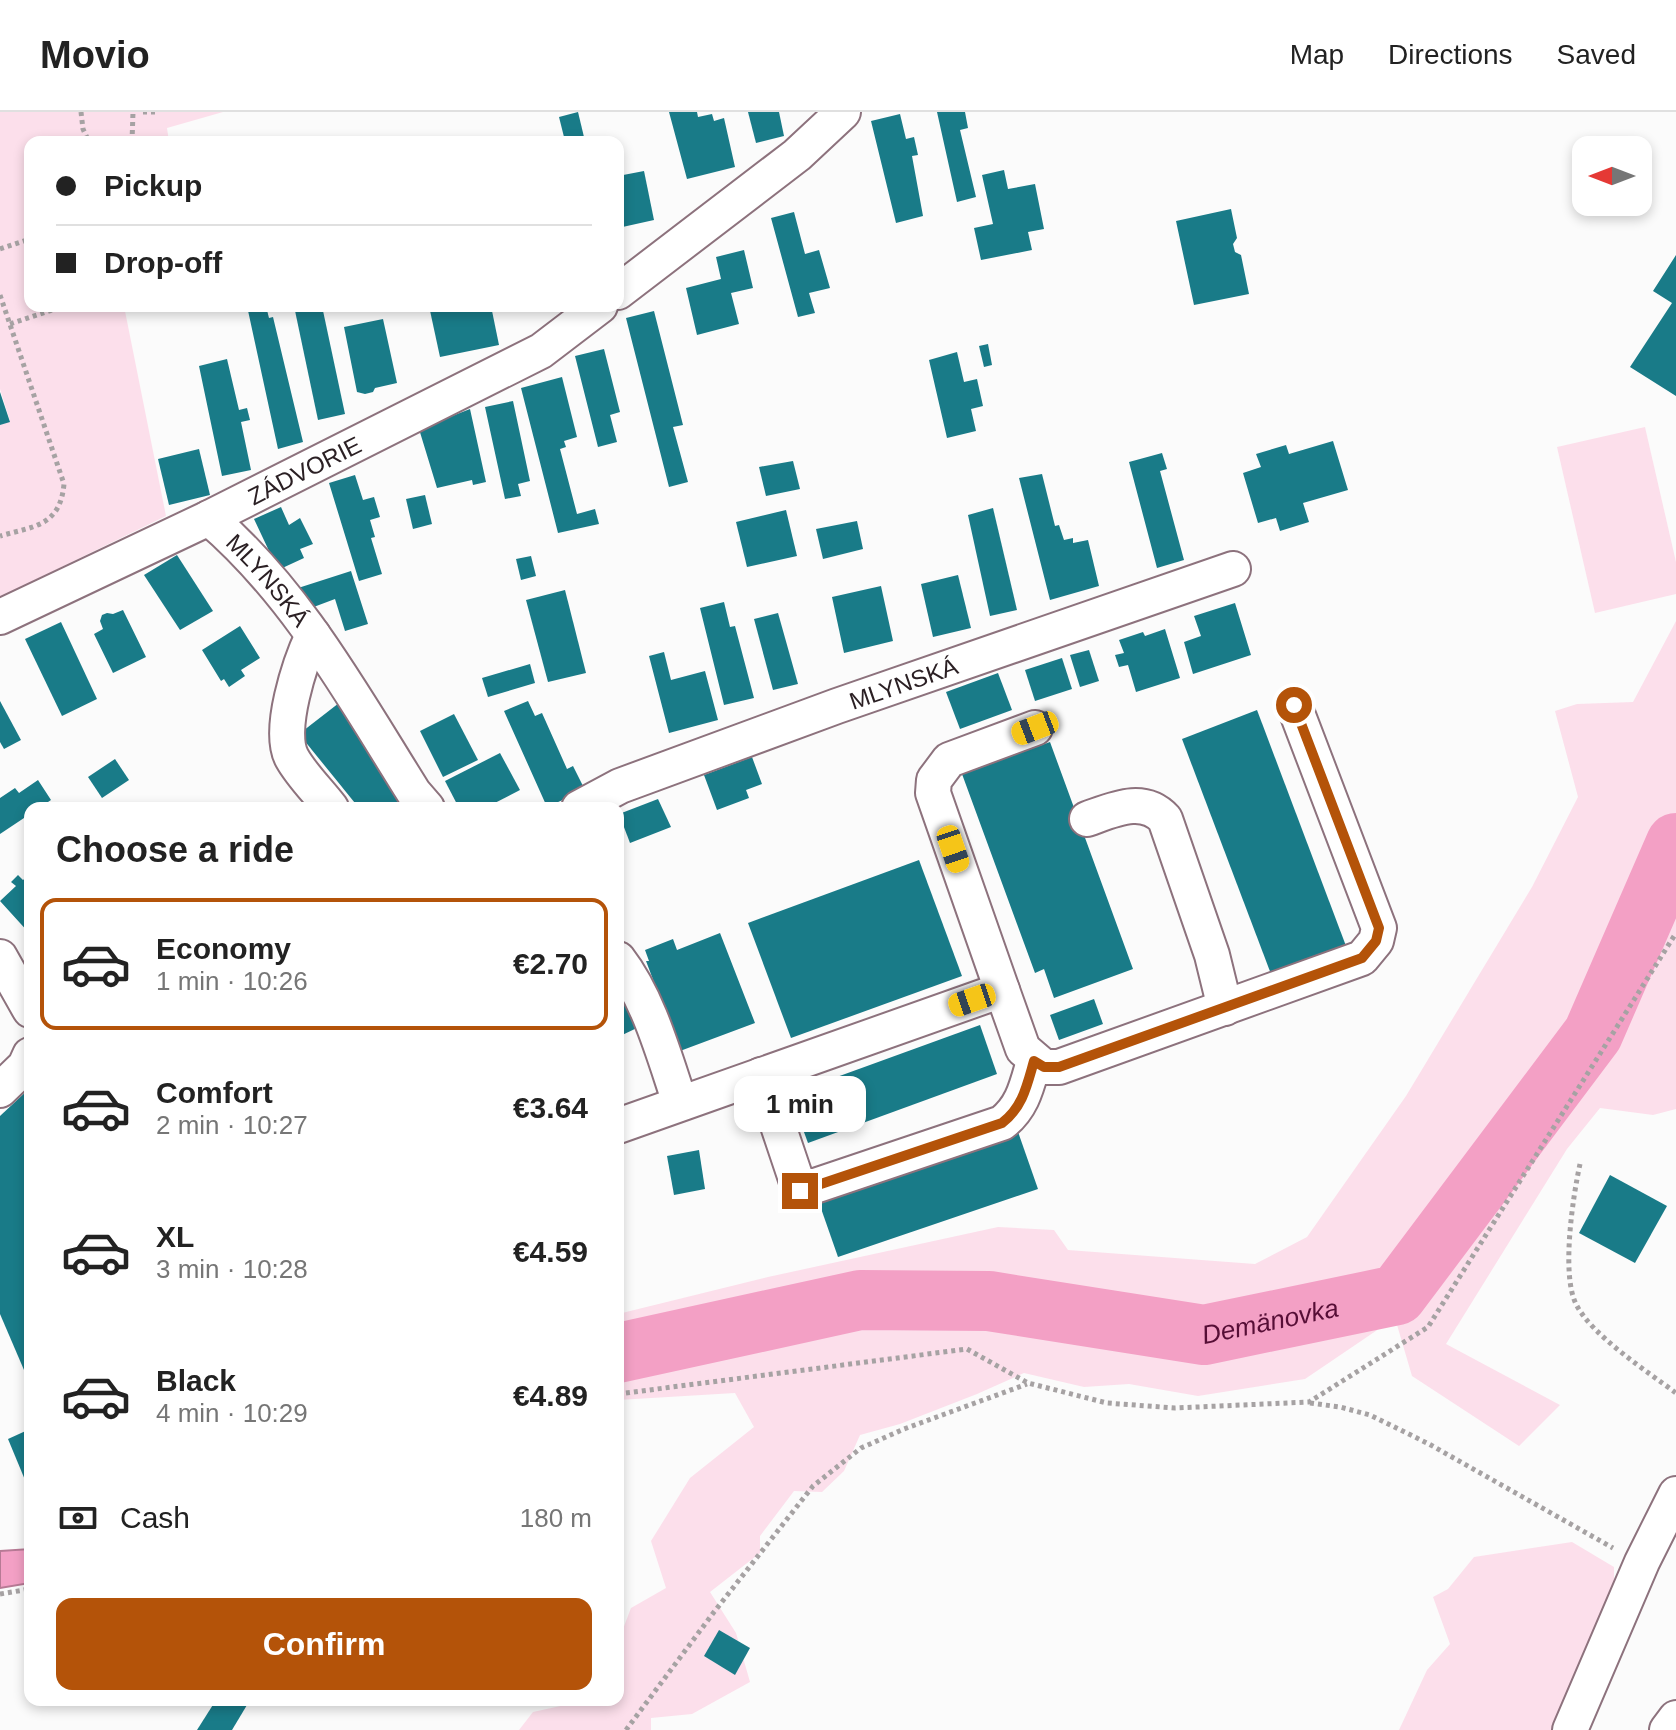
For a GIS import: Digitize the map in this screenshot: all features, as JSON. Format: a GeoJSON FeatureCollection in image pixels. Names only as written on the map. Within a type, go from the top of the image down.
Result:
{"type":"FeatureCollection","features":[{"type":"Feature","properties":{"kind":"street"},"geometry":{"type":"LineString","coordinates":[[624,287],[797,155],[843,112]]}},
{"type":"Feature","properties":{"kind":"street","name":"ZÁDVORIE"},"geometry":{"type":"LineString","coordinates":[[0,617],[209,518],[541,351],[592,312]]}},
{"type":"Feature","properties":{"kind":"street","name":"MLYNSKÁ"},"geometry":{"type":"LineString","coordinates":[[209,518],[236,541],[313,635],[422,802]]}},
{"type":"Feature","properties":{"kind":"street","name":"MLYNSKÁ"},"geometry":{"type":"LineString","coordinates":[[590,802],[620,786],[837,706],[1233,569]]}},
{"type":"Feature","properties":{"kind":"street"},"geometry":{"type":"LineString","coordinates":[[313,635],[302,659],[287,734],[290,756],[326,802]]}},
{"type":"Feature","properties":{"kind":"street"},"geometry":{"type":"LineString","coordinates":[[1035,728],[949,760],[934,780],[933,793],[1023,1049],[1044,1067],[1059,1067],[1362,958],[1376,941],[1379,928],[1294,705]]}},
{"type":"Feature","properties":{"kind":"street"},"geometry":{"type":"LineString","coordinates":[[1087,819],[1135,805],[1157,811],[1165,819],[1212,955],[1225,1008]]}},
{"type":"Feature","properties":{"kind":"street"},"geometry":{"type":"LineString","coordinates":[[0,957],[24,999]]}},
{"type":"Feature","properties":{"kind":"street"},"geometry":{"type":"LineString","coordinates":[[624,966],[644,1005],[680,1103]]}},
{"type":"Feature","properties":{"kind":"street"},"geometry":{"type":"LineString","coordinates":[[624,1124],[1002,990]]}},
{"type":"Feature","properties":{"kind":"street"},"geometry":{"type":"LineString","coordinates":[[761,1075],[800,1191],[1002,1123],[1014,1114],[1034,1061]]}},
{"type":"Feature","properties":{"kind":"street"},"geometry":{"type":"LineString","coordinates":[[0,1090],[24,1067]]}},
{"type":"Feature","properties":{"kind":"street"},"geometry":{"type":"LineString","coordinates":[[1570,1730],[1642,1562],[1676,1494]]}},
{"type":"Feature","properties":{"kind":"street"},"geometry":{"type":"LineString","coordinates":[[1667,1730],[1676,1718]]}},
{"type":"Feature","properties":{"kind":"path"},"geometry":{"type":"LineString","coordinates":[[81,112],[86,136]]}},
{"type":"Feature","properties":{"kind":"path"},"geometry":{"type":"LineString","coordinates":[[132,136],[133,112]]}},
{"type":"Feature","properties":{"kind":"path"},"geometry":{"type":"LineString","coordinates":[[143,112],[157,112]]}},
{"type":"Feature","properties":{"kind":"path"},"geometry":{"type":"LineString","coordinates":[[0,249],[24,241]]}},
{"type":"Feature","properties":{"kind":"path"},"geometry":{"type":"LineString","coordinates":[[0,295],[64,484],[60,505],[49,520],[0,536]]}},
{"type":"Feature","properties":{"kind":"path"},"geometry":{"type":"LineString","coordinates":[[10,324],[46,312]]}},
{"type":"Feature","properties":{"kind":"path"},"geometry":{"type":"LineString","coordinates":[[1309,1402],[1428,1327],[1676,933]]}},
{"type":"Feature","properties":{"kind":"path"},"geometry":{"type":"LineString","coordinates":[[1580,1164],[1570,1212],[1571,1288],[1576,1304],[1590,1323],[1631,1360],[1676,1393]]}},
{"type":"Feature","properties":{"kind":"path"},"geometry":{"type":"LineString","coordinates":[[624,1393],[967,1349],[1028,1383],[1107,1403],[1175,1408],[1309,1402],[1340,1407],[1370,1415],[1429,1444],[1590,1536],[1642,1562]]}},
{"type":"Feature","properties":{"kind":"path"},"geometry":{"type":"LineString","coordinates":[[626,1730],[813,1486],[861,1448],[1028,1383]]}},
{"type":"Feature","properties":{"kind":"path"},"geometry":{"type":"LineString","coordinates":[[0,1594],[24,1590]]}},
{"type":"Feature","properties":{"kind":"shaded area"},"geometry":{"type":"Polygon","coordinates":[[[0,112],[223,112],[167,128],[168,136],[24,136],[24,312],[125,312],[166,516],[0,597],[0,425],[10,421],[0,389],[0,112]]]}},
{"type":"Feature","properties":{"kind":"shaded area"},"geometry":{"type":"Polygon","coordinates":[[[1645,427],[1676,562],[1676,594],[1595,613],[1557,447],[1645,427]]]}},
{"type":"Feature","properties":{"kind":"shaded area"},"geometry":{"type":"Polygon","coordinates":[[[1676,621],[1676,1109],[1653,1115],[1600,1108],[1567,1149],[1446,1344],[1560,1405],[1519,1446],[1412,1376],[1395,1318],[1305,1379],[1198,1396],[1129,1384],[1084,1387],[1024,1373],[900,1424],[860,1435],[844,1471],[822,1492],[794,1491],[760,1536],[760,1553],[710,1592],[736,1633],[750,1682],[692,1714],[651,1718],[651,1730],[519,1730],[533,1712],[560,1706],[624,1706],[624,1626],[631,1608],[666,1588],[651,1541],[690,1478],[754,1427],[735,1393],[624,1400],[624,1313],[768,1277],[998,1227],[1054,1230],[1068,1250],[1255,1264],[1307,1237],[1406,1096],[1532,887],[1578,797],[1555,711],[1577,704],[1633,702],[1676,621]]]}},
{"type":"Feature","properties":{"kind":"shaded area"},"geometry":{"type":"Polygon","coordinates":[[[1572,1542],[1614,1567],[1614,1585],[1552,1730],[1399,1730],[1427,1670],[1450,1644],[1433,1597],[1448,1589],[1474,1557],[1572,1542]]]}},
{"type":"Feature","properties":{"kind":"shaded area"},"geometry":{"type":"Polygon","coordinates":[[[24,1549],[24,1584],[0,1588],[0,1551],[24,1549]]]}},
{"type":"Feature","properties":{"kind":"building"},"geometry":{"type":"Polygon","coordinates":[[[578,112],[584,136],[564,136],[559,117],[578,112]]]}},
{"type":"Feature","properties":{"kind":"building"},"geometry":{"type":"Polygon","coordinates":[[[669,112],[697,112],[698,117],[712,114],[714,121],[724,118],[735,167],[687,179],[669,112]]]}},
{"type":"Feature","properties":{"kind":"building"},"geometry":{"type":"Polygon","coordinates":[[[748,112],[779,112],[784,136],[756,143],[748,112]]]}},
{"type":"Feature","properties":{"kind":"building"},"geometry":{"type":"Polygon","coordinates":[[[937,112],[965,112],[968,128],[960,130],[976,197],[957,202],[937,112]]]}},
{"type":"Feature","properties":{"kind":"building"},"geometry":{"type":"Polygon","coordinates":[[[900,114],[906,139],[914,137],[918,155],[912,156],[923,216],[896,223],[871,121],[900,114]]]}},
{"type":"Feature","properties":{"kind":"building"},"geometry":{"type":"Polygon","coordinates":[[[1004,170],[1008,189],[1035,184],[1044,229],[1028,232],[1032,250],[981,260],[974,228],[993,224],[982,175],[1004,170]]]}},
{"type":"Feature","properties":{"kind":"building"},"geometry":{"type":"Polygon","coordinates":[[[644,171],[654,220],[624,227],[624,175],[644,171]]]}},
{"type":"Feature","properties":{"kind":"building"},"geometry":{"type":"Polygon","coordinates":[[[1231,209],[1237,238],[1233,244],[1235,252],[1241,255],[1249,294],[1194,305],[1176,221],[1231,209]]]}},
{"type":"Feature","properties":{"kind":"building"},"geometry":{"type":"Polygon","coordinates":[[[794,212],[805,254],[819,250],[830,288],[809,293],[815,313],[798,317],[771,218],[794,212]]]}},
{"type":"Feature","properties":{"kind":"building"},"geometry":{"type":"Polygon","coordinates":[[[744,250],[753,288],[731,293],[739,324],[697,335],[686,288],[721,279],[716,257],[744,250]]]}},
{"type":"Feature","properties":{"kind":"building"},"geometry":{"type":"Polygon","coordinates":[[[1676,255],[1676,396],[1630,367],[1672,303],[1653,291],[1676,255]]]}},
{"type":"Feature","properties":{"kind":"building"},"geometry":{"type":"Polygon","coordinates":[[[654,311],[683,425],[673,427],[688,482],[669,487],[626,318],[654,311]]]}},
{"type":"Feature","properties":{"kind":"building"},"geometry":{"type":"Polygon","coordinates":[[[248,312],[268,312],[269,318],[273,317],[303,442],[278,449],[248,312]]]}},
{"type":"Feature","properties":{"kind":"building"},"geometry":{"type":"Polygon","coordinates":[[[295,312],[323,312],[345,414],[318,420],[295,312]]]}},
{"type":"Feature","properties":{"kind":"building"},"geometry":{"type":"Polygon","coordinates":[[[430,312],[492,312],[499,345],[440,357],[430,312]]]}},
{"type":"Feature","properties":{"kind":"building"},"geometry":{"type":"Polygon","coordinates":[[[383,319],[397,383],[375,388],[373,392],[365,394],[357,392],[344,327],[383,319]]]}},
{"type":"Feature","properties":{"kind":"building"},"geometry":{"type":"Polygon","coordinates":[[[988,344],[992,365],[984,367],[979,346],[988,344]]]}},
{"type":"Feature","properties":{"kind":"building"},"geometry":{"type":"Polygon","coordinates":[[[604,349],[620,412],[610,415],[617,442],[598,447],[575,356],[604,349]]]}},
{"type":"Feature","properties":{"kind":"building"},"geometry":{"type":"Polygon","coordinates":[[[957,352],[964,382],[977,379],[983,406],[971,409],[976,431],[947,438],[929,360],[957,352]]]}},
{"type":"Feature","properties":{"kind":"building"},"geometry":{"type":"Polygon","coordinates":[[[227,359],[239,410],[247,408],[250,420],[241,422],[251,470],[222,476],[199,366],[227,359]]]}},
{"type":"Feature","properties":{"kind":"building"},"geometry":{"type":"Polygon","coordinates":[[[562,377],[577,437],[564,441],[566,447],[560,449],[577,514],[595,509],[599,524],[558,533],[521,388],[562,377]]]}},
{"type":"Feature","properties":{"kind":"building"},"geometry":{"type":"Polygon","coordinates":[[[0,392],[10,422],[0,425],[0,392]]]}},
{"type":"Feature","properties":{"kind":"building"},"geometry":{"type":"Polygon","coordinates":[[[513,401],[530,481],[518,484],[521,496],[505,499],[485,407],[513,401]]]}},
{"type":"Feature","properties":{"kind":"building"},"geometry":{"type":"Polygon","coordinates":[[[470,409],[486,482],[473,485],[472,480],[437,488],[419,429],[470,409]]]}},
{"type":"Feature","properties":{"kind":"building"},"geometry":{"type":"Polygon","coordinates":[[[1333,441],[1348,490],[1303,503],[1309,522],[1280,531],[1276,518],[1258,523],[1243,473],[1261,467],[1256,454],[1286,445],[1289,454],[1333,441]]]}},
{"type":"Feature","properties":{"kind":"building"},"geometry":{"type":"Polygon","coordinates":[[[199,449],[210,495],[169,505],[158,459],[199,449]]]}},
{"type":"Feature","properties":{"kind":"building"},"geometry":{"type":"Polygon","coordinates":[[[1162,453],[1167,469],[1160,471],[1184,560],[1157,568],[1129,462],[1162,453]]]}},
{"type":"Feature","properties":{"kind":"building"},"geometry":{"type":"Polygon","coordinates":[[[793,461],[800,489],[766,496],[759,467],[793,461]]]}},
{"type":"Feature","properties":{"kind":"building"},"geometry":{"type":"Polygon","coordinates":[[[1042,474],[1055,526],[1059,525],[1064,540],[1073,538],[1073,543],[1088,540],[1099,586],[1050,600],[1019,478],[1042,474]]]}},
{"type":"Feature","properties":{"kind":"building"},"geometry":{"type":"Polygon","coordinates":[[[355,475],[363,500],[374,497],[380,517],[370,520],[375,537],[371,538],[382,574],[359,581],[329,483],[355,475]]]}},
{"type":"Feature","properties":{"kind":"building"},"geometry":{"type":"Polygon","coordinates":[[[425,495],[432,524],[413,529],[406,499],[425,495]]]}},
{"type":"Feature","properties":{"kind":"building"},"geometry":{"type":"Polygon","coordinates":[[[281,507],[289,525],[300,518],[313,544],[300,549],[304,558],[278,570],[254,519],[281,507]]]}},
{"type":"Feature","properties":{"kind":"building"},"geometry":{"type":"Polygon","coordinates":[[[993,508],[1017,610],[990,616],[968,515],[993,508]]]}},
{"type":"Feature","properties":{"kind":"building"},"geometry":{"type":"Polygon","coordinates":[[[786,510],[797,556],[747,567],[736,522],[786,510]]]}},
{"type":"Feature","properties":{"kind":"building"},"geometry":{"type":"Polygon","coordinates":[[[857,521],[863,549],[823,559],[816,529],[857,521]]]}},
{"type":"Feature","properties":{"kind":"building"},"geometry":{"type":"Polygon","coordinates":[[[177,555],[213,611],[180,630],[144,575],[177,555]]]}},
{"type":"Feature","properties":{"kind":"building"},"geometry":{"type":"Polygon","coordinates":[[[531,556],[536,576],[521,580],[516,559],[531,556]]]}},
{"type":"Feature","properties":{"kind":"building"},"geometry":{"type":"Polygon","coordinates":[[[351,571],[368,624],[345,631],[335,599],[311,608],[295,589],[351,571]]]}},
{"type":"Feature","properties":{"kind":"building"},"geometry":{"type":"Polygon","coordinates":[[[958,575],[971,628],[933,637],[921,584],[958,575]]]}},
{"type":"Feature","properties":{"kind":"building"},"geometry":{"type":"Polygon","coordinates":[[[881,586],[893,641],[844,653],[832,597],[881,586]]]}},
{"type":"Feature","properties":{"kind":"building"},"geometry":{"type":"Polygon","coordinates":[[[565,590],[586,673],[548,682],[526,600],[565,590]]]}},
{"type":"Feature","properties":{"kind":"building"},"geometry":{"type":"Polygon","coordinates":[[[724,602],[730,627],[735,626],[754,698],[724,705],[700,608],[724,602]]]}},
{"type":"Feature","properties":{"kind":"building"},"geometry":{"type":"Polygon","coordinates":[[[1235,603],[1251,655],[1193,674],[1184,642],[1201,636],[1194,616],[1235,603]]]}},
{"type":"Feature","properties":{"kind":"building"},"geometry":{"type":"Polygon","coordinates":[[[123,610],[146,657],[113,673],[94,634],[103,629],[100,621],[102,615],[123,610]]]}},
{"type":"Feature","properties":{"kind":"building"},"geometry":{"type":"Polygon","coordinates":[[[778,613],[798,684],[773,690],[754,619],[778,613]]]}},
{"type":"Feature","properties":{"kind":"building"},"geometry":{"type":"Polygon","coordinates":[[[61,622],[97,699],[62,716],[25,639],[61,622]]]}},
{"type":"Feature","properties":{"kind":"building"},"geometry":{"type":"Polygon","coordinates":[[[240,626],[260,658],[241,670],[245,676],[229,687],[224,679],[221,681],[202,650],[240,626]]]}},
{"type":"Feature","properties":{"kind":"building"},"geometry":{"type":"Polygon","coordinates":[[[1165,629],[1180,678],[1136,692],[1128,665],[1119,667],[1115,655],[1124,653],[1119,640],[1165,629]]]}},
{"type":"Feature","properties":{"kind":"building"},"geometry":{"type":"Polygon","coordinates":[[[1089,650],[1099,681],[1080,687],[1070,655],[1089,650]]]}},
{"type":"Feature","properties":{"kind":"building"},"geometry":{"type":"Polygon","coordinates":[[[664,652],[671,680],[705,671],[718,720],[669,733],[649,656],[664,652]]]}},
{"type":"Feature","properties":{"kind":"building"},"geometry":{"type":"Polygon","coordinates":[[[1062,658],[1072,689],[1035,701],[1025,670],[1062,658]]]}},
{"type":"Feature","properties":{"kind":"building"},"geometry":{"type":"Polygon","coordinates":[[[530,664],[535,683],[488,697],[482,678],[530,664]]]}},
{"type":"Feature","properties":{"kind":"building"},"geometry":{"type":"Polygon","coordinates":[[[998,673],[1012,710],[960,729],[946,692],[998,673]]]}},
{"type":"Feature","properties":{"kind":"building"},"geometry":{"type":"Polygon","coordinates":[[[0,701],[21,740],[4,749],[0,742],[0,701]]]}},
{"type":"Feature","properties":{"kind":"building"},"geometry":{"type":"Polygon","coordinates":[[[528,701],[535,716],[542,713],[567,769],[573,766],[585,790],[558,802],[545,802],[504,711],[528,701]]]}},
{"type":"Feature","properties":{"kind":"building"},"geometry":{"type":"Polygon","coordinates":[[[339,703],[413,802],[354,802],[299,734],[339,703]]]}},
{"type":"Feature","properties":{"kind":"building"},"geometry":{"type":"Polygon","coordinates":[[[1257,710],[1346,946],[1271,974],[1182,739],[1257,710]]]}},
{"type":"Feature","properties":{"kind":"building"},"geometry":{"type":"Polygon","coordinates":[[[454,714],[478,760],[443,777],[420,731],[454,714]]]}},
{"type":"Feature","properties":{"kind":"building"},"geometry":{"type":"Polygon","coordinates":[[[1050,742],[1133,969],[1054,998],[1044,969],[1035,973],[962,774],[1050,742]]]}},
{"type":"Feature","properties":{"kind":"building"},"geometry":{"type":"Polygon","coordinates":[[[500,753],[520,790],[497,802],[456,802],[445,781],[500,753]]]}},
{"type":"Feature","properties":{"kind":"building"},"geometry":{"type":"Polygon","coordinates":[[[752,757],[762,784],[746,790],[749,798],[717,810],[704,775],[752,757]]]}},
{"type":"Feature","properties":{"kind":"building"},"geometry":{"type":"Polygon","coordinates":[[[115,759],[129,780],[102,798],[88,777],[115,759]]]}},
{"type":"Feature","properties":{"kind":"building"},"geometry":{"type":"Polygon","coordinates":[[[38,780],[51,800],[24,802],[24,818],[0,834],[0,798],[15,788],[19,793],[38,780]]]}},
{"type":"Feature","properties":{"kind":"building"},"geometry":{"type":"Polygon","coordinates":[[[658,799],[671,827],[630,843],[624,827],[624,812],[658,799]]]}},
{"type":"Feature","properties":{"kind":"building"},"geometry":{"type":"Polygon","coordinates":[[[919,860],[962,976],[791,1038],[748,923],[919,860]]]}},
{"type":"Feature","properties":{"kind":"building"},"geometry":{"type":"Polygon","coordinates":[[[18,875],[23,880],[24,927],[0,901],[16,886],[11,882],[18,875]]]}},
{"type":"Feature","properties":{"kind":"building"},"geometry":{"type":"Polygon","coordinates":[[[720,933],[755,1023],[680,1051],[646,961],[649,961],[645,950],[673,939],[677,950],[720,933]]]}},
{"type":"Feature","properties":{"kind":"building"},"geometry":{"type":"Polygon","coordinates":[[[624,998],[639,1027],[624,1034],[624,998]]]}},
{"type":"Feature","properties":{"kind":"building"},"geometry":{"type":"Polygon","coordinates":[[[1094,999],[1103,1024],[1059,1040],[1050,1015],[1094,999]]]}},
{"type":"Feature","properties":{"kind":"building"},"geometry":{"type":"Polygon","coordinates":[[[980,1025],[997,1074],[808,1143],[790,1094],[980,1025]]]}},
{"type":"Feature","properties":{"kind":"building"},"geometry":{"type":"Polygon","coordinates":[[[24,1094],[24,1370],[0,1314],[0,1116],[24,1094]]]}},
{"type":"Feature","properties":{"kind":"building"},"geometry":{"type":"Polygon","coordinates":[[[1017,1129],[1038,1189],[838,1257],[817,1197],[1017,1129]]]}},
{"type":"Feature","properties":{"kind":"building"},"geometry":{"type":"Polygon","coordinates":[[[699,1150],[705,1189],[674,1195],[667,1156],[699,1150]]]}},
{"type":"Feature","properties":{"kind":"building"},"geometry":{"type":"Polygon","coordinates":[[[1610,1175],[1667,1206],[1635,1263],[1579,1233],[1610,1175]]]}},
{"type":"Feature","properties":{"kind":"building"},"geometry":{"type":"Polygon","coordinates":[[[24,1432],[24,1478],[8,1439],[24,1432]]]}},
{"type":"Feature","properties":{"kind":"building"},"geometry":{"type":"Polygon","coordinates":[[[719,1630],[750,1648],[735,1675],[704,1656],[719,1630]]]}},
{"type":"Feature","properties":{"kind":"building"},"geometry":{"type":"Polygon","coordinates":[[[212,1706],[246,1706],[232,1730],[197,1730],[212,1706]]]}},
{"type":"Feature","properties":{"kind":"waterway","name":"Demänovka"},"geometry":{"type":"LineString","coordinates":[[624,1352],[860,1300],[989,1301],[1204,1335],[1397,1295],[1593,1034],[1676,843]]}},
{"type":"Feature","properties":{"kind":"route"},"geometry":{"type":"LineString","coordinates":[[800,1191],[1002,1123],[1014,1114],[1034,1061],[1044,1067],[1059,1067],[1362,958],[1370,951],[1379,928],[1294,705]]}}]}
